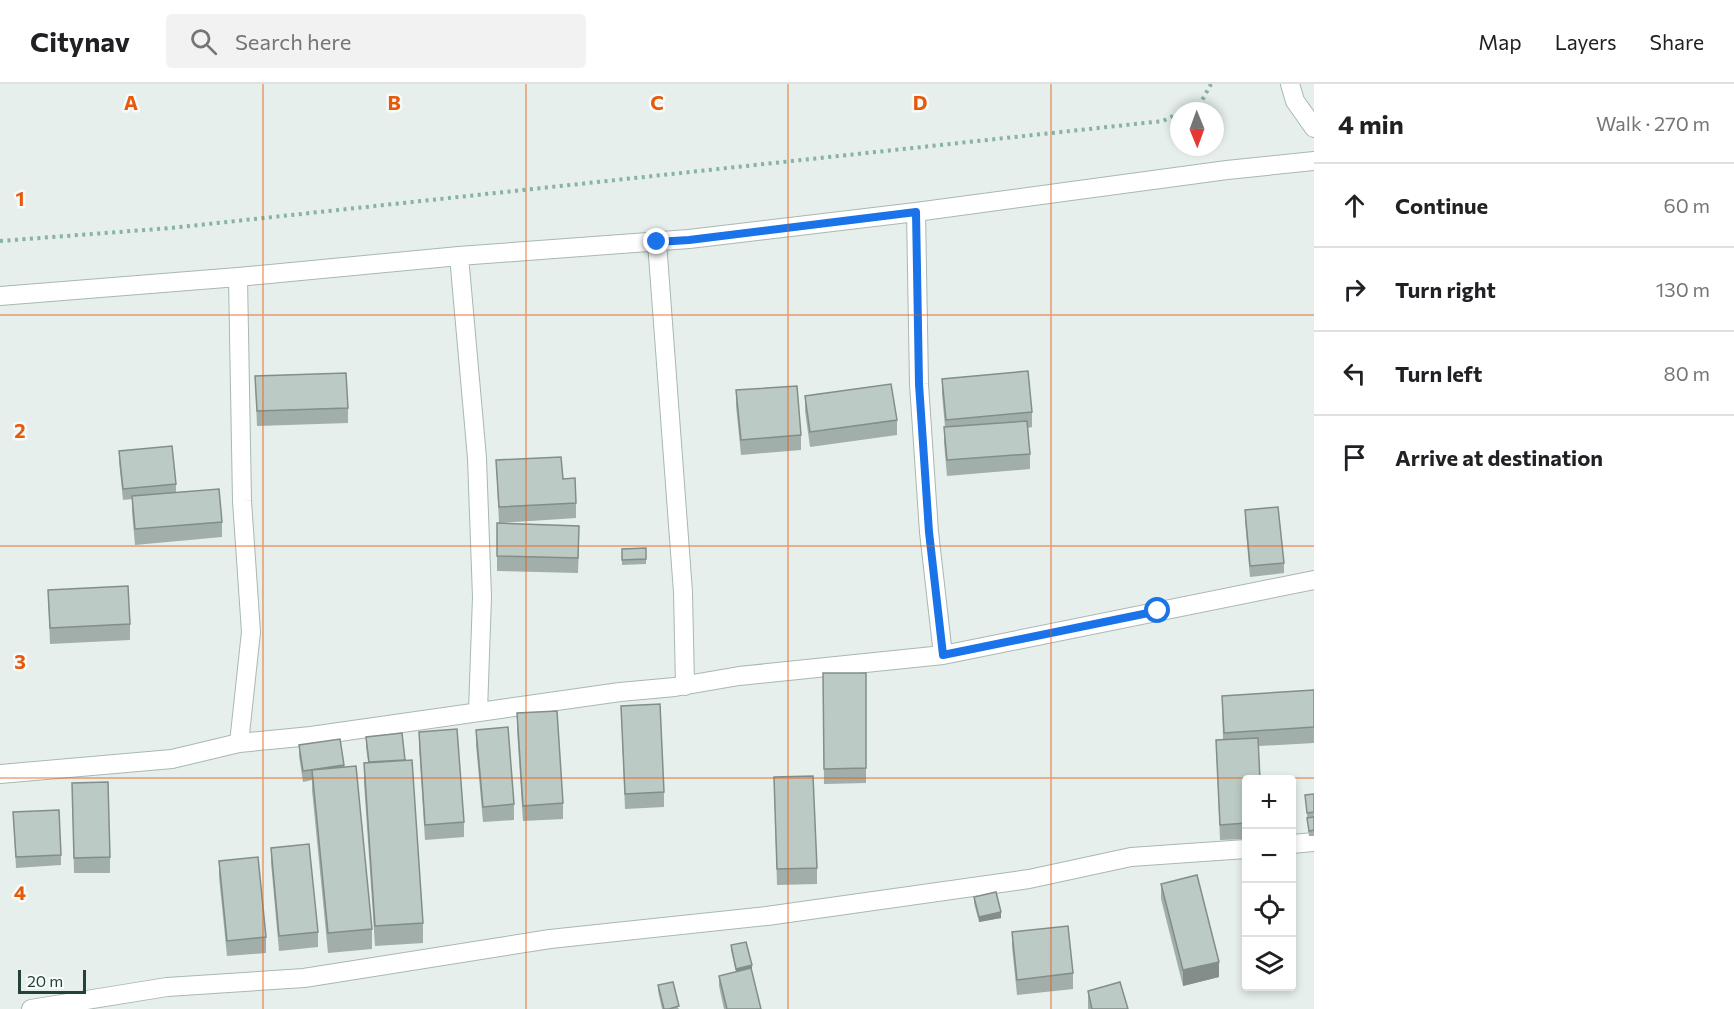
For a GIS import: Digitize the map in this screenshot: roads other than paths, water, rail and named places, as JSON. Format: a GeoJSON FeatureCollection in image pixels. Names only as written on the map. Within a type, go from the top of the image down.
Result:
{"type":"FeatureCollection","features":[{"type":"Feature","properties":{"kind":"street"},"geometry":{"type":"LineString","coordinates":[[1290,84],[1295,102],[1314,128]]}},
{"type":"Feature","properties":{"kind":"street"},"geometry":{"type":"LineString","coordinates":[[0,296],[459,256],[689,240],[1227,170],[1314,161]]}},
{"type":"Feature","properties":{"kind":"street"},"geometry":{"type":"LineString","coordinates":[[916,212],[919,384],[929,532],[943,655]]}},
{"type":"Feature","properties":{"kind":"street"},"geometry":{"type":"LineString","coordinates":[[657,242],[682,581],[685,686]]}},
{"type":"Feature","properties":{"kind":"street"},"geometry":{"type":"LineString","coordinates":[[459,256],[477,458],[483,597],[478,711]]}},
{"type":"Feature","properties":{"kind":"street"},"geometry":{"type":"LineString","coordinates":[[238,277],[242,501],[250,632],[239,743]]}},
{"type":"Feature","properties":{"kind":"street"},"geometry":{"type":"LineString","coordinates":[[0,774],[172,759],[239,743],[311,736],[620,692],[685,686],[739,676],[943,655],[1314,580]]}},
{"type":"Feature","properties":{"kind":"street"},"geometry":{"type":"LineString","coordinates":[[1296,844],[1314,842]]}},
{"type":"Feature","properties":{"kind":"street"},"geometry":{"type":"LineString","coordinates":[[31,1009],[167,987],[304,978],[550,939],[767,916],[1029,879],[1131,857],[1242,849]]}}]}
